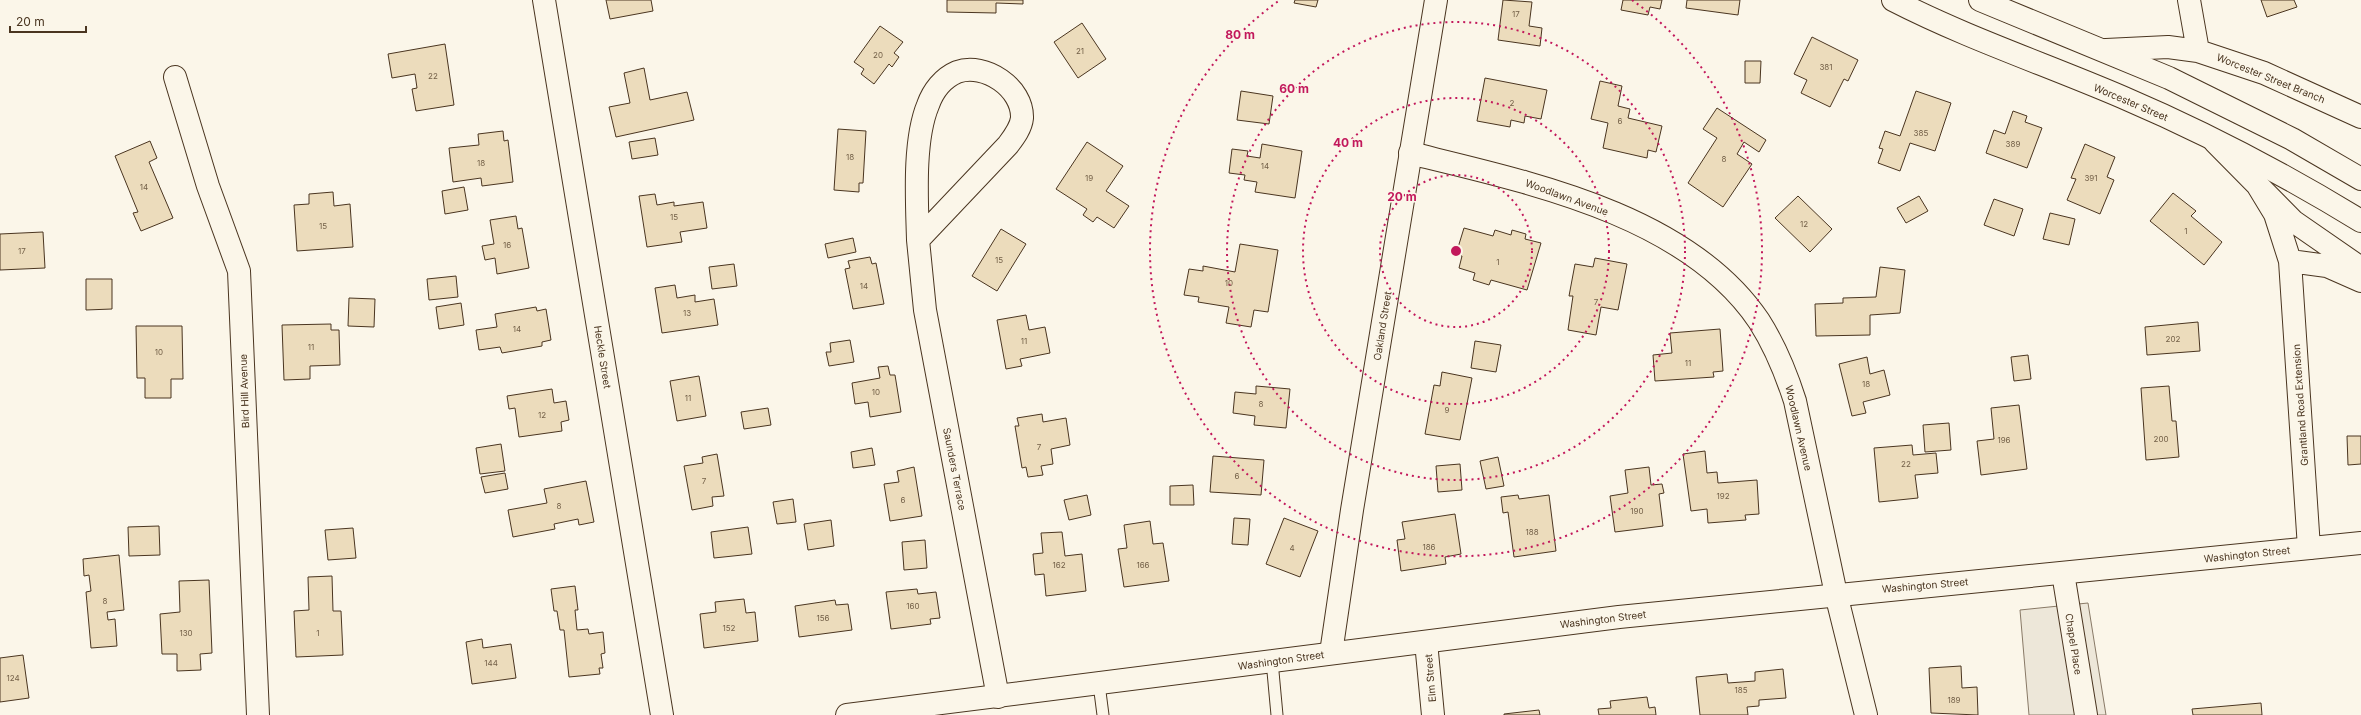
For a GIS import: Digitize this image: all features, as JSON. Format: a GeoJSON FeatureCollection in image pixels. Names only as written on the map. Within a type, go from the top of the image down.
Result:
{"type":"FeatureCollection","features":[{"type":"Feature","properties":{"kind":"main road","name":"Heckle Street"},"geometry":{"type":"LineString","coordinates":[[544,0],[662,715]]}},
{"type":"Feature","properties":{"kind":"main road","name":"Oakland Street"},"geometry":{"type":"LineString","coordinates":[[1331,653],[1347,540],[1436,0]]}},
{"type":"Feature","properties":{"kind":"main road","name":"Worcester Street"},"geometry":{"type":"LineString","coordinates":[[1893,0],[1960,32],[2121,97],[2210,137],[2290,179],[2361,221]]}},
{"type":"Feature","properties":{"kind":"main road"},"geometry":{"type":"LineString","coordinates":[[1980,0],[2106,50],[2210,97],[2292,139],[2361,179]]}},
{"type":"Feature","properties":{"kind":"main road"},"geometry":{"type":"LineString","coordinates":[[2189,0],[2198,50]]}},
{"type":"Feature","properties":{"kind":"main road","name":"Worcester Street Branch"},"geometry":{"type":"LineString","coordinates":[[2106,50],[2168,47],[2198,50],[2264,73],[2360,114]]}},
{"type":"Feature","properties":{"kind":"main road","name":"Saunders Terrace"},"geometry":{"type":"LineString","coordinates":[[918,240],[1008,145],[1019,128],[1022,119],[1017,99],[999,78],[978,71],[957,72],[939,85],[932,95],[924,116],[919,155],[916,201],[918,240],[925,310],[998,696]]}},
{"type":"Feature","properties":{"kind":"main road","name":"Bird Hill Avenue"},"geometry":{"type":"LineString","coordinates":[[175,77],[208,186],[239,271],[258,715]]}},
{"type":"Feature","properties":{"kind":"main road"},"geometry":{"type":"LineString","coordinates":[[2210,137],[2293,221],[2361,268]]}},
{"type":"Feature","properties":{"kind":"main road","name":"Woodlawn Avenue"},"geometry":{"type":"LineString","coordinates":[[1410,153],[1529,182],[1622,217],[1674,244],[1730,287],[1759,321],[1771,341],[1788,379],[1795,401],[1836,594],[1866,715]]}},
{"type":"Feature","properties":{"kind":"main road","name":"Grantland Road Extension"},"geometry":{"type":"LineString","coordinates":[[2258,186],[2275,214],[2290,261],[2309,548]]}},
{"type":"Feature","properties":{"kind":"main road"},"geometry":{"type":"LineString","coordinates":[[2290,261],[2310,262],[2327,266],[2361,281]]}},
{"type":"Feature","properties":{"kind":"main road","name":"Washington Street"},"geometry":{"type":"LineString","coordinates":[[847,715],[918,710],[998,696],[1618,617],[1836,594],[2361,544]]}},
{"type":"Feature","properties":{"kind":"main road","name":"Chapel Place"},"geometry":{"type":"LineString","coordinates":[[2063,572],[2086,715]]}},
{"type":"Feature","properties":{"kind":"main road","name":"Elm Street"},"geometry":{"type":"LineString","coordinates":[[1426,642],[1433,715]]}},
{"type":"Feature","properties":{"kind":"lane"},"geometry":{"type":"LineString","coordinates":[[1272,661],[1277,715]]}},
{"type":"Feature","properties":{"kind":"lane"},"geometry":{"type":"LineString","coordinates":[[1098,684],[1103,715]]}},
{"type":"Feature","properties":{"kind":"shaded area"},"geometry":{"type":"Polygon","coordinates":[[[2088,603],[2106,715],[2029,715],[2020,610],[2088,603]]]}},
{"type":"Feature","properties":{"kind":"building"},"geometry":{"type":"Polygon","coordinates":[[[606,0],[651,0],[653,11],[610,19],[606,0]]]}},
{"type":"Feature","properties":{"kind":"building"},"geometry":{"type":"Polygon","coordinates":[[[947,0],[1023,0],[1023,4],[996,3],[996,13],[947,12],[947,0]]]}},
{"type":"Feature","properties":{"kind":"building"},"geometry":{"type":"Polygon","coordinates":[[[1295,0],[1318,0],[1316,7],[1294,3],[1295,0]]]}},
{"type":"Feature","properties":{"kind":"building"},"geometry":{"type":"Polygon","coordinates":[[[1503,0],[1532,2],[1529,26],[1542,28],[1540,46],[1498,40],[1503,0]]]}},
{"type":"Feature","properties":{"kind":"building"},"geometry":{"type":"Polygon","coordinates":[[[1623,0],[1662,0],[1660,9],[1650,7],[1648,15],[1621,10],[1623,0]]]}},
{"type":"Feature","properties":{"kind":"building"},"geometry":{"type":"Polygon","coordinates":[[[1687,0],[1740,0],[1738,15],[1686,8],[1687,0]]]}},
{"type":"Feature","properties":{"kind":"building"},"geometry":{"type":"Polygon","coordinates":[[[2261,0],[2294,0],[2297,7],[2267,17],[2261,0]]]}},
{"type":"Feature","properties":{"kind":"building"},"geometry":{"type":"Polygon","coordinates":[[[1082,23],[1106,59],[1078,78],[1054,42],[1082,23]]]}},
{"type":"Feature","properties":{"kind":"building"},"geometry":{"type":"Polygon","coordinates":[[[880,26],[903,42],[894,53],[899,57],[892,67],[889,64],[874,84],[861,74],[864,69],[854,62],[880,26]]]}},
{"type":"Feature","properties":{"kind":"building"},"geometry":{"type":"Polygon","coordinates":[[[1812,37],[1858,60],[1848,81],[1844,79],[1830,107],[1801,93],[1807,80],[1794,74],[1812,37]]]}},
{"type":"Feature","properties":{"kind":"building"},"geometry":{"type":"Polygon","coordinates":[[[445,44],[454,105],[416,111],[412,89],[417,88],[415,74],[392,78],[388,54],[445,44]]]}},
{"type":"Feature","properties":{"kind":"building"},"geometry":{"type":"Polygon","coordinates":[[[1745,61],[1761,61],[1760,83],[1745,83],[1745,61]]]}},
{"type":"Feature","properties":{"kind":"building"},"geometry":{"type":"Polygon","coordinates":[[[644,68],[650,100],[687,92],[694,120],[616,137],[609,107],[630,103],[624,73],[644,68]]]}},
{"type":"Feature","properties":{"kind":"building"},"geometry":{"type":"Polygon","coordinates":[[[1485,78],[1547,90],[1541,119],[1525,116],[1524,123],[1511,120],[1510,127],[1477,121],[1485,78]]]}},
{"type":"Feature","properties":{"kind":"building"},"geometry":{"type":"Polygon","coordinates":[[[1600,81],[1622,86],[1618,106],[1630,109],[1628,118],[1662,126],[1656,152],[1648,150],[1647,158],[1603,148],[1608,123],[1591,119],[1600,81]]]}},
{"type":"Feature","properties":{"kind":"building"},"geometry":{"type":"Polygon","coordinates":[[[1241,91],[1273,96],[1269,124],[1237,120],[1241,91]]]}},
{"type":"Feature","properties":{"kind":"building"},"geometry":{"type":"Polygon","coordinates":[[[1916,91],[1951,103],[1935,151],[1910,143],[1900,171],[1878,163],[1883,149],[1879,148],[1885,131],[1900,136],[1916,91]]]}},
{"type":"Feature","properties":{"kind":"building"},"geometry":{"type":"Polygon","coordinates":[[[1717,108],[1766,140],[1759,152],[1744,142],[1737,154],[1752,164],[1723,207],[1688,183],[1717,138],[1703,129],[1717,108]]]}},
{"type":"Feature","properties":{"kind":"building"},"geometry":{"type":"Polygon","coordinates":[[[2013,111],[2027,116],[2025,122],[2042,128],[2027,168],[1986,153],[1994,130],[2005,134],[2013,111]]]}},
{"type":"Feature","properties":{"kind":"building"},"geometry":{"type":"Polygon","coordinates":[[[838,129],[866,131],[863,183],[859,183],[859,192],[834,190],[838,129]]]}},
{"type":"Feature","properties":{"kind":"building"},"geometry":{"type":"Polygon","coordinates":[[[503,131],[504,141],[508,140],[513,182],[482,186],[481,178],[453,182],[449,148],[479,145],[478,134],[503,131]]]}},
{"type":"Feature","properties":{"kind":"building"},"geometry":{"type":"Polygon","coordinates":[[[655,138],[658,155],[632,159],[629,142],[655,138]]]}},
{"type":"Feature","properties":{"kind":"building"},"geometry":{"type":"Polygon","coordinates":[[[150,141],[157,158],[149,162],[173,218],[141,231],[133,213],[138,212],[115,156],[150,141]]]}},
{"type":"Feature","properties":{"kind":"building"},"geometry":{"type":"Polygon","coordinates":[[[1087,142],[1123,166],[1106,191],[1129,206],[1114,228],[1097,217],[1093,222],[1083,215],[1087,209],[1056,189],[1087,142]]]}},
{"type":"Feature","properties":{"kind":"building"},"geometry":{"type":"Polygon","coordinates":[[[1262,144],[1302,151],[1295,198],[1255,192],[1257,182],[1244,180],[1245,175],[1229,173],[1232,149],[1248,151],[1247,156],[1260,158],[1262,144]]]}},
{"type":"Feature","properties":{"kind":"building"},"geometry":{"type":"Polygon","coordinates":[[[2085,144],[2115,157],[2107,177],[2114,180],[2100,214],[2067,200],[2076,179],[2071,178],[2085,144]]]}},
{"type":"Feature","properties":{"kind":"building"},"geometry":{"type":"Polygon","coordinates":[[[464,187],[468,210],[445,214],[442,191],[464,187]]]}},
{"type":"Feature","properties":{"kind":"building"},"geometry":{"type":"Polygon","coordinates":[[[333,192],[334,206],[350,204],[353,247],[297,251],[294,205],[309,204],[309,194],[333,192]]]}},
{"type":"Feature","properties":{"kind":"building"},"geometry":{"type":"Polygon","coordinates":[[[2173,193],[2196,211],[2191,216],[2222,242],[2204,265],[2150,221],[2173,193]]]}},
{"type":"Feature","properties":{"kind":"building"},"geometry":{"type":"Polygon","coordinates":[[[655,194],[657,205],[674,202],[674,206],[703,202],[707,228],[680,232],[682,242],[647,247],[639,196],[655,194]]]}},
{"type":"Feature","properties":{"kind":"building"},"geometry":{"type":"Polygon","coordinates":[[[1798,196],[1832,229],[1810,252],[1775,218],[1798,196]]]}},
{"type":"Feature","properties":{"kind":"building"},"geometry":{"type":"Polygon","coordinates":[[[1919,196],[1928,211],[1906,223],[1897,208],[1919,196]]]}},
{"type":"Feature","properties":{"kind":"building"},"geometry":{"type":"Polygon","coordinates":[[[1994,199],[2023,209],[2014,236],[1984,225],[1994,199]]]}},
{"type":"Feature","properties":{"kind":"building"},"geometry":{"type":"Polygon","coordinates":[[[2050,213],[2075,219],[2069,245],[2043,239],[2050,213]]]}},
{"type":"Feature","properties":{"kind":"building"},"geometry":{"type":"Polygon","coordinates":[[[516,216],[518,229],[522,228],[529,268],[497,274],[495,258],[485,260],[482,246],[494,244],[490,220],[516,216]]]}},
{"type":"Feature","properties":{"kind":"building"},"geometry":{"type":"Polygon","coordinates":[[[1464,228],[1493,236],[1495,230],[1511,235],[1512,230],[1526,234],[1525,239],[1541,243],[1527,290],[1491,280],[1489,285],[1473,280],[1475,273],[1459,268],[1462,256],[1456,254],[1464,228]]]}},
{"type":"Feature","properties":{"kind":"building"},"geometry":{"type":"Polygon","coordinates":[[[1001,229],[1026,244],[997,291],[972,276],[1001,229]]]}},
{"type":"Feature","properties":{"kind":"building"},"geometry":{"type":"Polygon","coordinates":[[[43,232],[45,268],[0,270],[0,234],[43,232]]]}},
{"type":"Feature","properties":{"kind":"building"},"geometry":{"type":"Polygon","coordinates":[[[853,238],[856,252],[828,258],[825,244],[853,238]]]}},
{"type":"Feature","properties":{"kind":"building"},"geometry":{"type":"Polygon","coordinates":[[[1240,244],[1278,250],[1268,312],[1254,310],[1251,327],[1226,323],[1229,307],[1198,302],[1199,297],[1184,295],[1189,269],[1203,271],[1203,266],[1235,272],[1240,244]]]}},
{"type":"Feature","properties":{"kind":"building"},"geometry":{"type":"Polygon","coordinates":[[[870,257],[872,264],[876,263],[884,304],[853,309],[845,269],[850,268],[848,261],[870,257]]]}},
{"type":"Feature","properties":{"kind":"building"},"geometry":{"type":"Polygon","coordinates":[[[1595,258],[1627,264],[1618,310],[1601,307],[1596,335],[1568,330],[1573,296],[1569,296],[1575,264],[1593,267],[1595,258]]]}},
{"type":"Feature","properties":{"kind":"building"},"geometry":{"type":"Polygon","coordinates":[[[734,264],[737,286],[712,289],[709,267],[734,264]]]}},
{"type":"Feature","properties":{"kind":"building"},"geometry":{"type":"Polygon","coordinates":[[[1880,267],[1905,270],[1900,313],[1870,315],[1870,335],[1816,336],[1815,304],[1843,303],[1843,298],[1876,297],[1880,267]]]}},
{"type":"Feature","properties":{"kind":"building"},"geometry":{"type":"Polygon","coordinates":[[[456,276],[458,297],[429,300],[427,279],[456,276]]]}},
{"type":"Feature","properties":{"kind":"building"},"geometry":{"type":"Polygon","coordinates":[[[86,279],[112,279],[112,309],[86,310],[86,279]]]}},
{"type":"Feature","properties":{"kind":"building"},"geometry":{"type":"Polygon","coordinates":[[[675,285],[677,298],[695,295],[695,302],[714,299],[718,325],[662,333],[655,288],[675,285]]]}},
{"type":"Feature","properties":{"kind":"building"},"geometry":{"type":"Polygon","coordinates":[[[349,298],[375,299],[374,327],[348,326],[349,298]]]}},
{"type":"Feature","properties":{"kind":"building"},"geometry":{"type":"Polygon","coordinates":[[[461,303],[464,325],[439,329],[436,307],[461,303]]]}},
{"type":"Feature","properties":{"kind":"building"},"geometry":{"type":"Polygon","coordinates":[[[536,307],[537,311],[546,309],[551,340],[542,342],[542,346],[502,353],[500,347],[479,350],[476,330],[497,327],[495,314],[536,307]]]}},
{"type":"Feature","properties":{"kind":"building"},"geometry":{"type":"Polygon","coordinates":[[[1026,315],[1029,330],[1045,327],[1050,353],[1020,359],[1022,366],[1006,369],[997,320],[1026,315]]]}},
{"type":"Feature","properties":{"kind":"building"},"geometry":{"type":"Polygon","coordinates":[[[2198,322],[2200,351],[2147,355],[2145,327],[2198,322]]]}},
{"type":"Feature","properties":{"kind":"building"},"geometry":{"type":"Polygon","coordinates":[[[331,324],[331,330],[339,330],[340,365],[310,366],[310,379],[284,380],[282,325],[331,324]]]}},
{"type":"Feature","properties":{"kind":"building"},"geometry":{"type":"Polygon","coordinates":[[[136,326],[182,326],[183,379],[171,379],[171,398],[145,398],[145,378],[137,378],[136,326]]]}},
{"type":"Feature","properties":{"kind":"building"},"geometry":{"type":"Polygon","coordinates":[[[1720,329],[1723,371],[1713,372],[1714,377],[1655,381],[1653,355],[1672,353],[1670,333],[1720,329]]]}},
{"type":"Feature","properties":{"kind":"building"},"geometry":{"type":"Polygon","coordinates":[[[850,340],[854,362],[829,366],[826,352],[831,352],[830,343],[850,340]]]}},
{"type":"Feature","properties":{"kind":"building"},"geometry":{"type":"Polygon","coordinates":[[[1475,341],[1501,345],[1496,372],[1471,368],[1475,341]]]}},
{"type":"Feature","properties":{"kind":"building"},"geometry":{"type":"Polygon","coordinates":[[[2028,355],[2031,379],[2014,381],[2011,357],[2028,355]]]}},
{"type":"Feature","properties":{"kind":"building"},"geometry":{"type":"Polygon","coordinates":[[[1867,357],[1870,374],[1884,370],[1890,395],[1863,402],[1866,413],[1852,416],[1839,364],[1867,357]]]}},
{"type":"Feature","properties":{"kind":"building"},"geometry":{"type":"Polygon","coordinates":[[[888,366],[890,375],[895,375],[901,412],[870,417],[868,402],[855,404],[852,383],[880,378],[878,367],[888,366]]]}},
{"type":"Feature","properties":{"kind":"building"},"geometry":{"type":"Polygon","coordinates":[[[1442,372],[1472,378],[1460,440],[1425,434],[1434,385],[1440,386],[1442,372]]]}},
{"type":"Feature","properties":{"kind":"building"},"geometry":{"type":"Polygon","coordinates":[[[699,376],[706,416],[677,421],[670,381],[699,376]]]}},
{"type":"Feature","properties":{"kind":"building"},"geometry":{"type":"Polygon","coordinates":[[[1256,386],[1290,389],[1286,428],[1254,425],[1255,416],[1233,413],[1235,392],[1256,394],[1256,386]]]}},
{"type":"Feature","properties":{"kind":"building"},"geometry":{"type":"Polygon","coordinates":[[[2169,386],[2172,421],[2176,421],[2179,457],[2146,460],[2141,388],[2169,386]]]}},
{"type":"Feature","properties":{"kind":"building"},"geometry":{"type":"Polygon","coordinates":[[[552,389],[554,403],[566,401],[569,420],[561,422],[562,431],[519,437],[515,408],[509,409],[507,396],[552,389]]]}},
{"type":"Feature","properties":{"kind":"building"},"geometry":{"type":"Polygon","coordinates":[[[2019,405],[2027,469],[1981,475],[1977,441],[1994,439],[1991,408],[2019,405]]]}},
{"type":"Feature","properties":{"kind":"building"},"geometry":{"type":"Polygon","coordinates":[[[768,408],[771,425],[744,429],[741,412],[768,408]]]}},
{"type":"Feature","properties":{"kind":"building"},"geometry":{"type":"Polygon","coordinates":[[[1042,414],[1043,422],[1066,418],[1070,445],[1051,449],[1053,464],[1041,466],[1043,475],[1028,477],[1026,467],[1022,468],[1015,426],[1019,426],[1017,418],[1042,414]]]}},
{"type":"Feature","properties":{"kind":"building"},"geometry":{"type":"Polygon","coordinates":[[[1949,423],[1951,450],[1925,452],[1923,425],[1949,423]]]}},
{"type":"Feature","properties":{"kind":"building"},"geometry":{"type":"Polygon","coordinates":[[[2347,436],[2361,436],[2361,464],[2348,465],[2347,436]]]}},
{"type":"Feature","properties":{"kind":"building"},"geometry":{"type":"Polygon","coordinates":[[[501,444],[505,471],[480,474],[476,448],[501,444]]]}},
{"type":"Feature","properties":{"kind":"building"},"geometry":{"type":"Polygon","coordinates":[[[1912,445],[1913,455],[1936,453],[1938,473],[1915,475],[1918,498],[1879,502],[1874,448],[1912,445]]]}},
{"type":"Feature","properties":{"kind":"building"},"geometry":{"type":"Polygon","coordinates":[[[872,448],[875,465],[853,468],[851,452],[872,448]]]}},
{"type":"Feature","properties":{"kind":"building"},"geometry":{"type":"Polygon","coordinates":[[[1705,451],[1707,473],[1717,472],[1718,483],[1757,480],[1759,514],[1745,515],[1746,520],[1708,523],[1707,509],[1691,511],[1683,454],[1705,451]]]}},
{"type":"Feature","properties":{"kind":"building"},"geometry":{"type":"Polygon","coordinates":[[[717,454],[724,496],[712,497],[713,506],[692,510],[684,466],[703,463],[702,457],[717,454]]]}},
{"type":"Feature","properties":{"kind":"building"},"geometry":{"type":"Polygon","coordinates":[[[1213,456],[1264,460],[1261,495],[1210,492],[1213,456]]]}},
{"type":"Feature","properties":{"kind":"building"},"geometry":{"type":"Polygon","coordinates":[[[1498,457],[1504,486],[1486,489],[1480,461],[1498,457]]]}},
{"type":"Feature","properties":{"kind":"building"},"geometry":{"type":"Polygon","coordinates":[[[1460,464],[1462,490],[1438,492],[1436,466],[1460,464]]]}},
{"type":"Feature","properties":{"kind":"building"},"geometry":{"type":"Polygon","coordinates":[[[914,467],[922,516],[890,521],[884,484],[899,482],[897,471],[914,467]]]}},
{"type":"Feature","properties":{"kind":"building"},"geometry":{"type":"Polygon","coordinates":[[[1649,467],[1651,485],[1662,484],[1664,493],[1659,494],[1663,526],[1615,532],[1610,496],[1628,493],[1625,470],[1649,467]]]}},
{"type":"Feature","properties":{"kind":"building"},"geometry":{"type":"Polygon","coordinates":[[[505,473],[508,489],[485,493],[481,477],[505,473]]]}},
{"type":"Feature","properties":{"kind":"building"},"geometry":{"type":"Polygon","coordinates":[[[586,481],[594,522],[579,525],[578,519],[554,524],[555,529],[513,537],[508,510],[547,503],[544,489],[586,481]]]}},
{"type":"Feature","properties":{"kind":"building"},"geometry":{"type":"Polygon","coordinates":[[[1193,485],[1194,505],[1170,505],[1170,486],[1193,485]]]}},
{"type":"Feature","properties":{"kind":"building"},"geometry":{"type":"Polygon","coordinates":[[[1087,495],[1091,515],[1069,520],[1064,500],[1087,495]]]}},
{"type":"Feature","properties":{"kind":"building"},"geometry":{"type":"Polygon","coordinates":[[[1518,495],[1519,499],[1549,495],[1556,551],[1514,557],[1508,512],[1503,513],[1501,497],[1518,495]]]}},
{"type":"Feature","properties":{"kind":"building"},"geometry":{"type":"Polygon","coordinates":[[[793,499],[796,522],[777,524],[773,502],[793,499]]]}},
{"type":"Feature","properties":{"kind":"building"},"geometry":{"type":"Polygon","coordinates":[[[1455,514],[1461,554],[1445,557],[1446,564],[1401,571],[1397,540],[1405,539],[1402,522],[1455,514]]]}},
{"type":"Feature","properties":{"kind":"building"},"geometry":{"type":"Polygon","coordinates":[[[1234,518],[1250,519],[1248,545],[1232,544],[1234,518]]]}},
{"type":"Feature","properties":{"kind":"building"},"geometry":{"type":"Polygon","coordinates":[[[1284,518],[1318,531],[1300,577],[1266,564],[1284,518]]]}},
{"type":"Feature","properties":{"kind":"building"},"geometry":{"type":"Polygon","coordinates":[[[831,520],[834,546],[808,550],[804,524],[831,520]]]}},
{"type":"Feature","properties":{"kind":"building"},"geometry":{"type":"Polygon","coordinates":[[[1150,521],[1153,544],[1163,543],[1169,581],[1124,587],[1118,549],[1127,548],[1124,525],[1150,521]]]}},
{"type":"Feature","properties":{"kind":"building"},"geometry":{"type":"Polygon","coordinates":[[[159,526],[160,555],[129,556],[128,527],[159,526]]]}},
{"type":"Feature","properties":{"kind":"building"},"geometry":{"type":"Polygon","coordinates":[[[748,527],[752,554],[714,558],[711,532],[748,527]]]}},
{"type":"Feature","properties":{"kind":"building"},"geometry":{"type":"Polygon","coordinates":[[[353,528],[356,558],[328,560],[325,530],[353,528]]]}},
{"type":"Feature","properties":{"kind":"building"},"geometry":{"type":"Polygon","coordinates":[[[1062,532],[1065,556],[1082,554],[1086,591],[1046,596],[1044,574],[1035,575],[1033,554],[1043,553],[1041,533],[1062,532]]]}},
{"type":"Feature","properties":{"kind":"building"},"geometry":{"type":"Polygon","coordinates":[[[925,540],[927,568],[904,570],[902,542],[925,540]]]}},
{"type":"Feature","properties":{"kind":"building"},"geometry":{"type":"Polygon","coordinates":[[[119,555],[124,610],[107,612],[108,620],[115,619],[117,646],[91,648],[86,592],[91,591],[89,575],[84,576],[83,559],[119,555]]]}},
{"type":"Feature","properties":{"kind":"building"},"geometry":{"type":"Polygon","coordinates":[[[332,576],[333,611],[341,611],[343,655],[296,657],[294,611],[309,610],[308,577],[332,576]]]}},
{"type":"Feature","properties":{"kind":"building"},"geometry":{"type":"Polygon","coordinates":[[[209,580],[212,653],[200,654],[201,670],[177,671],[177,654],[162,654],[160,614],[180,612],[179,581],[209,580]]]}},
{"type":"Feature","properties":{"kind":"building"},"geometry":{"type":"Polygon","coordinates":[[[575,586],[578,610],[575,610],[577,630],[588,629],[589,634],[603,632],[605,653],[601,654],[603,668],[599,668],[600,674],[569,677],[564,630],[560,630],[557,611],[554,611],[551,589],[575,586]]]}},
{"type":"Feature","properties":{"kind":"building"},"geometry":{"type":"Polygon","coordinates":[[[917,589],[918,594],[936,592],[940,618],[930,619],[931,624],[891,629],[886,592],[917,589]]]}},
{"type":"Feature","properties":{"kind":"building"},"geometry":{"type":"Polygon","coordinates":[[[744,599],[746,613],[755,612],[758,641],[704,648],[700,614],[716,612],[715,602],[744,599]]]}},
{"type":"Feature","properties":{"kind":"building"},"geometry":{"type":"Polygon","coordinates":[[[835,600],[836,605],[848,604],[852,630],[799,637],[795,606],[835,600]]]}},
{"type":"Feature","properties":{"kind":"building"},"geometry":{"type":"Polygon","coordinates":[[[482,639],[483,648],[511,644],[516,678],[472,684],[466,642],[482,639]]]}},
{"type":"Feature","properties":{"kind":"building"},"geometry":{"type":"Polygon","coordinates":[[[23,655],[29,698],[0,702],[0,658],[23,655]]]}},
{"type":"Feature","properties":{"kind":"building"},"geometry":{"type":"Polygon","coordinates":[[[1961,666],[1962,688],[1977,687],[1978,715],[1931,713],[1929,668],[1961,666]]]}},
{"type":"Feature","properties":{"kind":"building"},"geometry":{"type":"Polygon","coordinates":[[[1783,669],[1786,698],[1759,700],[1759,706],[1747,707],[1748,715],[1700,715],[1696,677],[1727,674],[1728,683],[1755,681],[1755,672],[1783,669]]]}},
{"type":"Feature","properties":{"kind":"building"},"geometry":{"type":"Polygon","coordinates":[[[1647,697],[1649,708],[1655,707],[1656,715],[1599,715],[1598,709],[1611,708],[1610,701],[1647,697]]]}},
{"type":"Feature","properties":{"kind":"building"},"geometry":{"type":"Polygon","coordinates":[[[2261,703],[2262,715],[2193,715],[2192,709],[2261,703]]]}},
{"type":"Feature","properties":{"kind":"building"},"geometry":{"type":"Polygon","coordinates":[[[1539,710],[1540,715],[1504,715],[1504,714],[1539,710]]]}}]}
